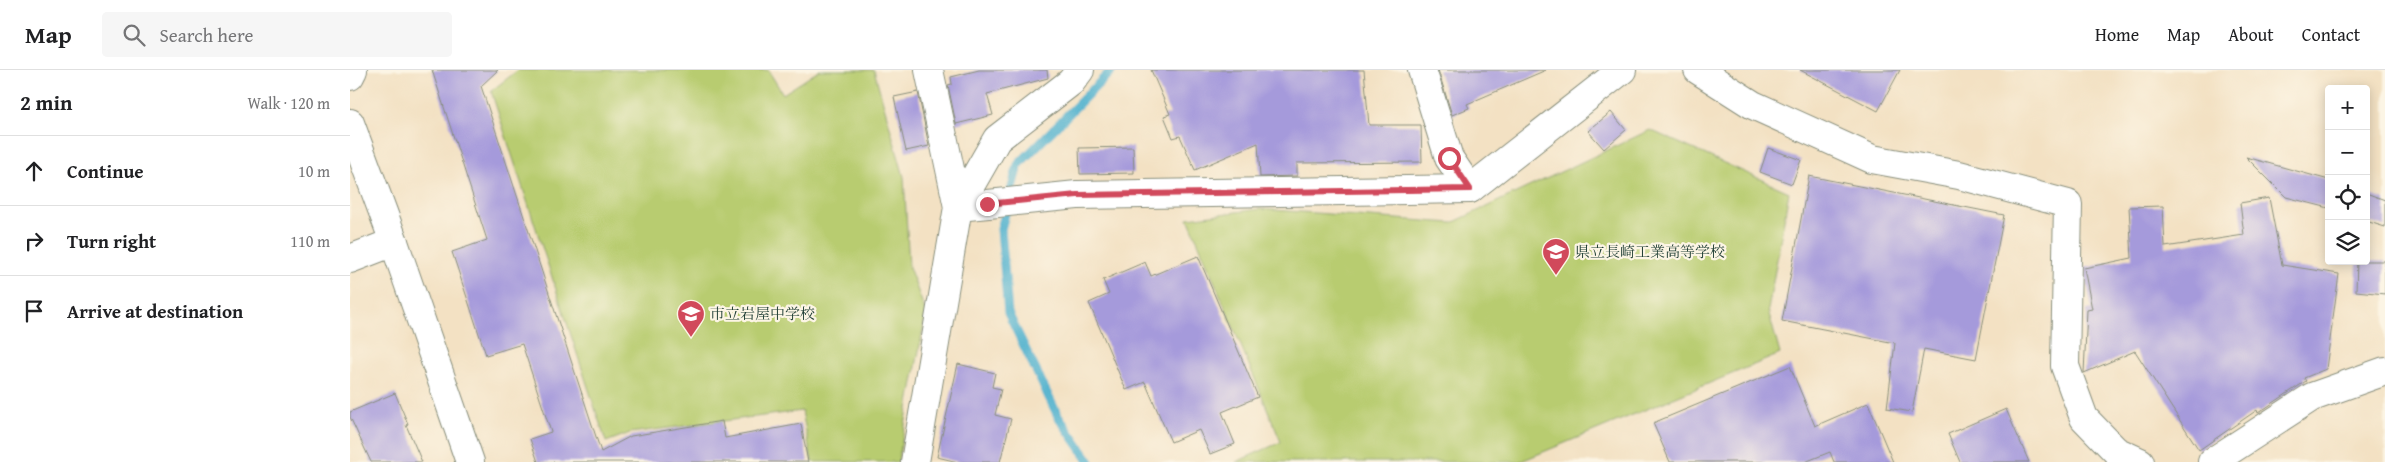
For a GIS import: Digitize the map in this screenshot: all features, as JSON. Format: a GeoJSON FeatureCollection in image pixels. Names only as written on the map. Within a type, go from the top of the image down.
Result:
{"type":"FeatureCollection","features":[{"type":"Feature","properties":{"kind":"street"},"geometry":{"type":"LineString","coordinates":[[350,76],[353,70]]}},
{"type":"Feature","properties":{"kind":"street"},"geometry":{"type":"LineString","coordinates":[[929,70],[958,207]]}},
{"type":"Feature","properties":{"kind":"street"},"geometry":{"type":"LineString","coordinates":[[915,462],[958,207],[997,139],[1071,82],[1080,70]]}},
{"type":"Feature","properties":{"kind":"street"},"geometry":{"type":"LineString","coordinates":[[1422,70],[1449,158],[1470,189]]}},
{"type":"Feature","properties":{"kind":"street"},"geometry":{"type":"LineString","coordinates":[[958,207],[1077,195],[1470,189],[1622,70]]}},
{"type":"Feature","properties":{"kind":"street"},"geometry":{"type":"LineString","coordinates":[[1698,70],[1753,105],[1872,159],[1959,174],[2068,204],[2065,366],[2084,418],[2116,451],[2140,462]]}},
{"type":"Feature","properties":{"kind":"street"},"geometry":{"type":"LineString","coordinates":[[350,123],[394,242],[470,462]]}},
{"type":"Feature","properties":{"kind":"street"},"geometry":{"type":"LineString","coordinates":[[350,259],[394,242]]}},
{"type":"Feature","properties":{"kind":"street"},"geometry":{"type":"LineString","coordinates":[[2212,462],[2312,396],[2385,371]]}},
{"type":"Feature","properties":{"kind":"green space","name":"市立岩屋中学校"},"geometry":{"type":"Polygon","coordinates":[[[518,70],[768,70],[783,94],[820,70],[874,70],[904,177],[909,267],[926,313],[898,462],[812,462],[802,411],[630,433],[606,442],[491,91],[518,70]]]}},
{"type":"Feature","properties":{"kind":"green space"},"geometry":{"type":"Polygon","coordinates":[[[1650,130],[1789,192],[1768,310],[1780,354],[1519,462],[1236,462],[1281,442],[1188,218],[1260,209],[1452,223],[1650,130]]]}},
{"type":"Feature","properties":{"kind":"building"},"geometry":{"type":"Polygon","coordinates":[[[432,70],[498,70],[481,86],[601,452],[631,436],[722,421],[725,438],[801,424],[808,462],[538,462],[530,439],[551,432],[522,344],[486,355],[452,252],[487,240],[432,70]]]}},
{"type":"Feature","properties":{"kind":"building"},"geometry":{"type":"Polygon","coordinates":[[[979,70],[1047,70],[1048,78],[987,94],[993,115],[956,124],[948,85],[952,84],[951,77],[979,70]]]}},
{"type":"Feature","properties":{"kind":"building"},"geometry":{"type":"Polygon","coordinates":[[[1151,70],[1364,70],[1369,125],[1421,125],[1422,162],[1297,163],[1297,176],[1260,177],[1258,143],[1195,170],[1180,136],[1173,138],[1164,116],[1170,114],[1151,70]]]}},
{"type":"Feature","properties":{"kind":"building"},"geometry":{"type":"Polygon","coordinates":[[[1438,70],[1546,70],[1467,104],[1469,108],[1452,115],[1438,70]]]}},
{"type":"Feature","properties":{"kind":"building"},"geometry":{"type":"Polygon","coordinates":[[[1800,70],[1900,70],[1878,111],[1800,70]]]}},
{"type":"Feature","properties":{"kind":"building"},"geometry":{"type":"Polygon","coordinates":[[[918,92],[929,146],[906,151],[894,97],[918,92]]]}},
{"type":"Feature","properties":{"kind":"building"},"geometry":{"type":"Polygon","coordinates":[[[1611,112],[1626,130],[1604,149],[1588,131],[1611,112]]]}},
{"type":"Feature","properties":{"kind":"building"},"geometry":{"type":"Polygon","coordinates":[[[1133,147],[1134,173],[1080,174],[1079,148],[1133,147]]]}},
{"type":"Feature","properties":{"kind":"building"},"geometry":{"type":"Polygon","coordinates":[[[1768,148],[1801,160],[1792,184],[1760,172],[1768,148]]]}},
{"type":"Feature","properties":{"kind":"building"},"geometry":{"type":"Polygon","coordinates":[[[2246,157],[2325,179],[2325,207],[2286,197],[2246,157]]]}},
{"type":"Feature","properties":{"kind":"building"},"geometry":{"type":"Polygon","coordinates":[[[1809,176],[2004,215],[1976,359],[1924,349],[1912,412],[1887,408],[1895,343],[1782,321],[1809,176]]]}},
{"type":"Feature","properties":{"kind":"building"},"geometry":{"type":"Polygon","coordinates":[[[2370,194],[2385,200],[2385,227],[2370,222],[2370,194]]]}},
{"type":"Feature","properties":{"kind":"building"},"geometry":{"type":"Polygon","coordinates":[[[2269,198],[2282,265],[2339,274],[2326,369],[2304,378],[2306,381],[2258,413],[2257,410],[2199,450],[2135,351],[2084,373],[2087,310],[2092,309],[2084,268],[2132,258],[2129,207],[2163,206],[2165,247],[2244,235],[2240,203],[2269,198]]]}},
{"type":"Feature","properties":{"kind":"building"},"geometry":{"type":"Polygon","coordinates":[[[1198,256],[1258,397],[1222,412],[1235,444],[1210,454],[1199,430],[1171,442],[1145,382],[1126,390],[1089,303],[1109,294],[1103,280],[1145,262],[1151,276],[1198,256]]]}},
{"type":"Feature","properties":{"kind":"building"},"geometry":{"type":"Polygon","coordinates":[[[2370,261],[2385,261],[2385,294],[2356,291],[2357,265],[2370,265],[2370,261]]]}},
{"type":"Feature","properties":{"kind":"building"},"geometry":{"type":"Polygon","coordinates":[[[958,364],[995,373],[992,387],[1001,389],[995,415],[1011,419],[1000,462],[958,462],[937,457],[958,364]]]}},
{"type":"Feature","properties":{"kind":"building"},"geometry":{"type":"Polygon","coordinates":[[[1790,366],[1815,426],[1868,403],[1893,462],[1834,462],[1830,452],[1805,462],[1670,462],[1653,423],[1790,366]]]}},
{"type":"Feature","properties":{"kind":"building"},"geometry":{"type":"Polygon","coordinates":[[[395,393],[422,462],[371,462],[350,417],[350,412],[395,393]]]}},
{"type":"Feature","properties":{"kind":"building"},"geometry":{"type":"Polygon","coordinates":[[[2006,409],[2029,462],[1960,462],[1948,434],[2006,409]]]}},
{"type":"Feature","properties":{"kind":"waterway"},"geometry":{"type":"LineString","coordinates":[[1090,462],[1058,416],[1008,313],[1001,229],[1018,165],[1112,70]]}},
{"type":"Feature","properties":{"kind":"place","name":"県立長崎工業高等学校"},"geometry":{"type":"Point","coordinates":[1556,276]}},
{"type":"Feature","properties":{"kind":"place","name":"市立岩屋中学校"},"geometry":{"type":"Point","coordinates":[691,338]}},
{"type":"Feature","properties":{"kind":"route"},"geometry":{"type":"LineString","coordinates":[[987,204],[1077,195],[1470,189],[1449,158]]}}]}
